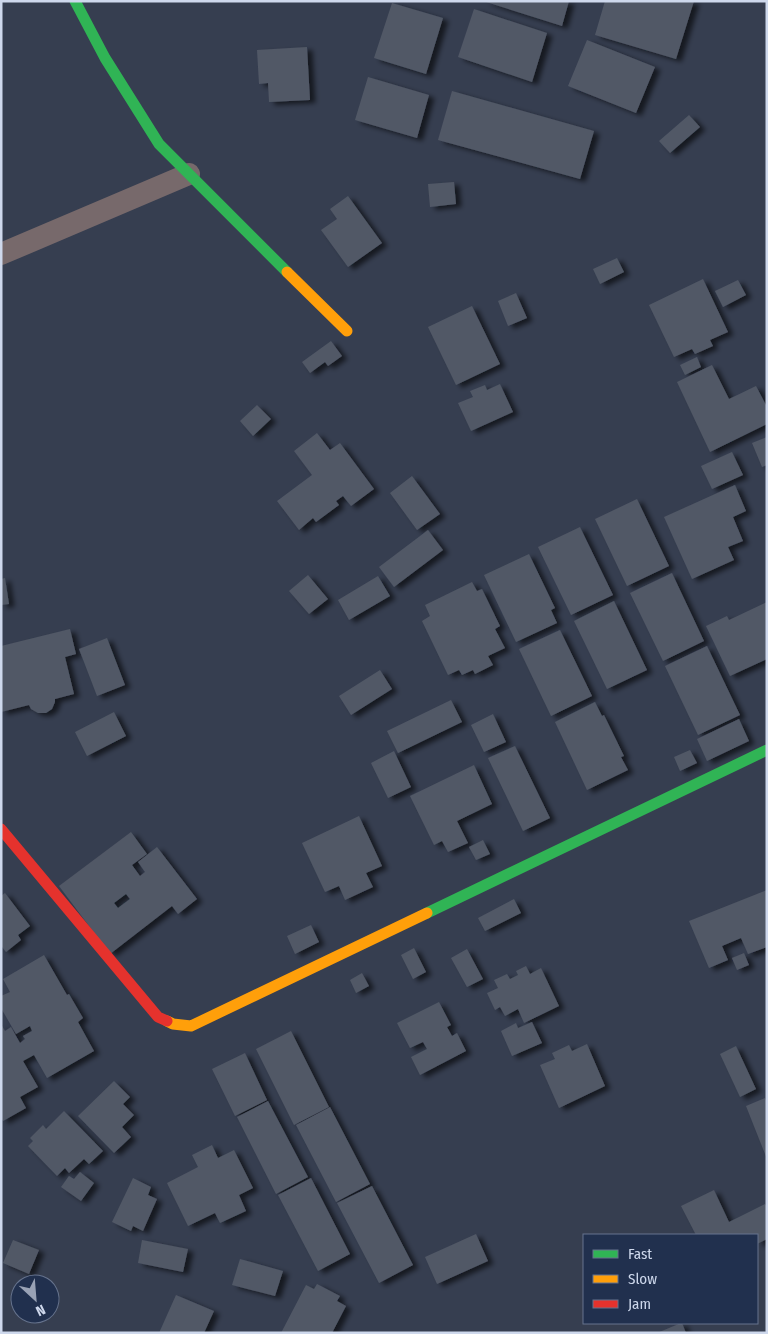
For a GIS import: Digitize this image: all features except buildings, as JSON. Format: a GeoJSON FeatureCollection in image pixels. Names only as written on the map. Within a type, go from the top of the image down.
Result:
{"type":"FeatureCollection","features":[{"type":"Feature","properties":{"kind":"street"},"geometry":{"type":"LineString","coordinates":[[75,1],[105,58],[159,144],[347,331]]}},
{"type":"Feature","properties":{"kind":"street"},"geometry":{"type":"LineString","coordinates":[[1,254],[189,174]]}},
{"type":"Feature","properties":{"kind":"street"},"geometry":{"type":"LineString","coordinates":[[1,829],[158,1017],[174,1024],[191,1026],[767,750]]}},
{"type":"Feature","properties":{"kind":"traffic: fast"},"geometry":{"type":"LineString","coordinates":[[75,1],[105,58],[159,144],[287,272]]}},
{"type":"Feature","properties":{"kind":"traffic: fast"},"geometry":{"type":"LineString","coordinates":[[427,913],[767,750]]}},
{"type":"Feature","properties":{"kind":"traffic: slow"},"geometry":{"type":"LineString","coordinates":[[287,272],[347,331]]}},
{"type":"Feature","properties":{"kind":"traffic: slow"},"geometry":{"type":"LineString","coordinates":[[167,1021],[173,1024],[191,1026],[427,913]]}},
{"type":"Feature","properties":{"kind":"traffic: jam"},"geometry":{"type":"LineString","coordinates":[[1,829],[158,1017],[167,1021]]}}]}
